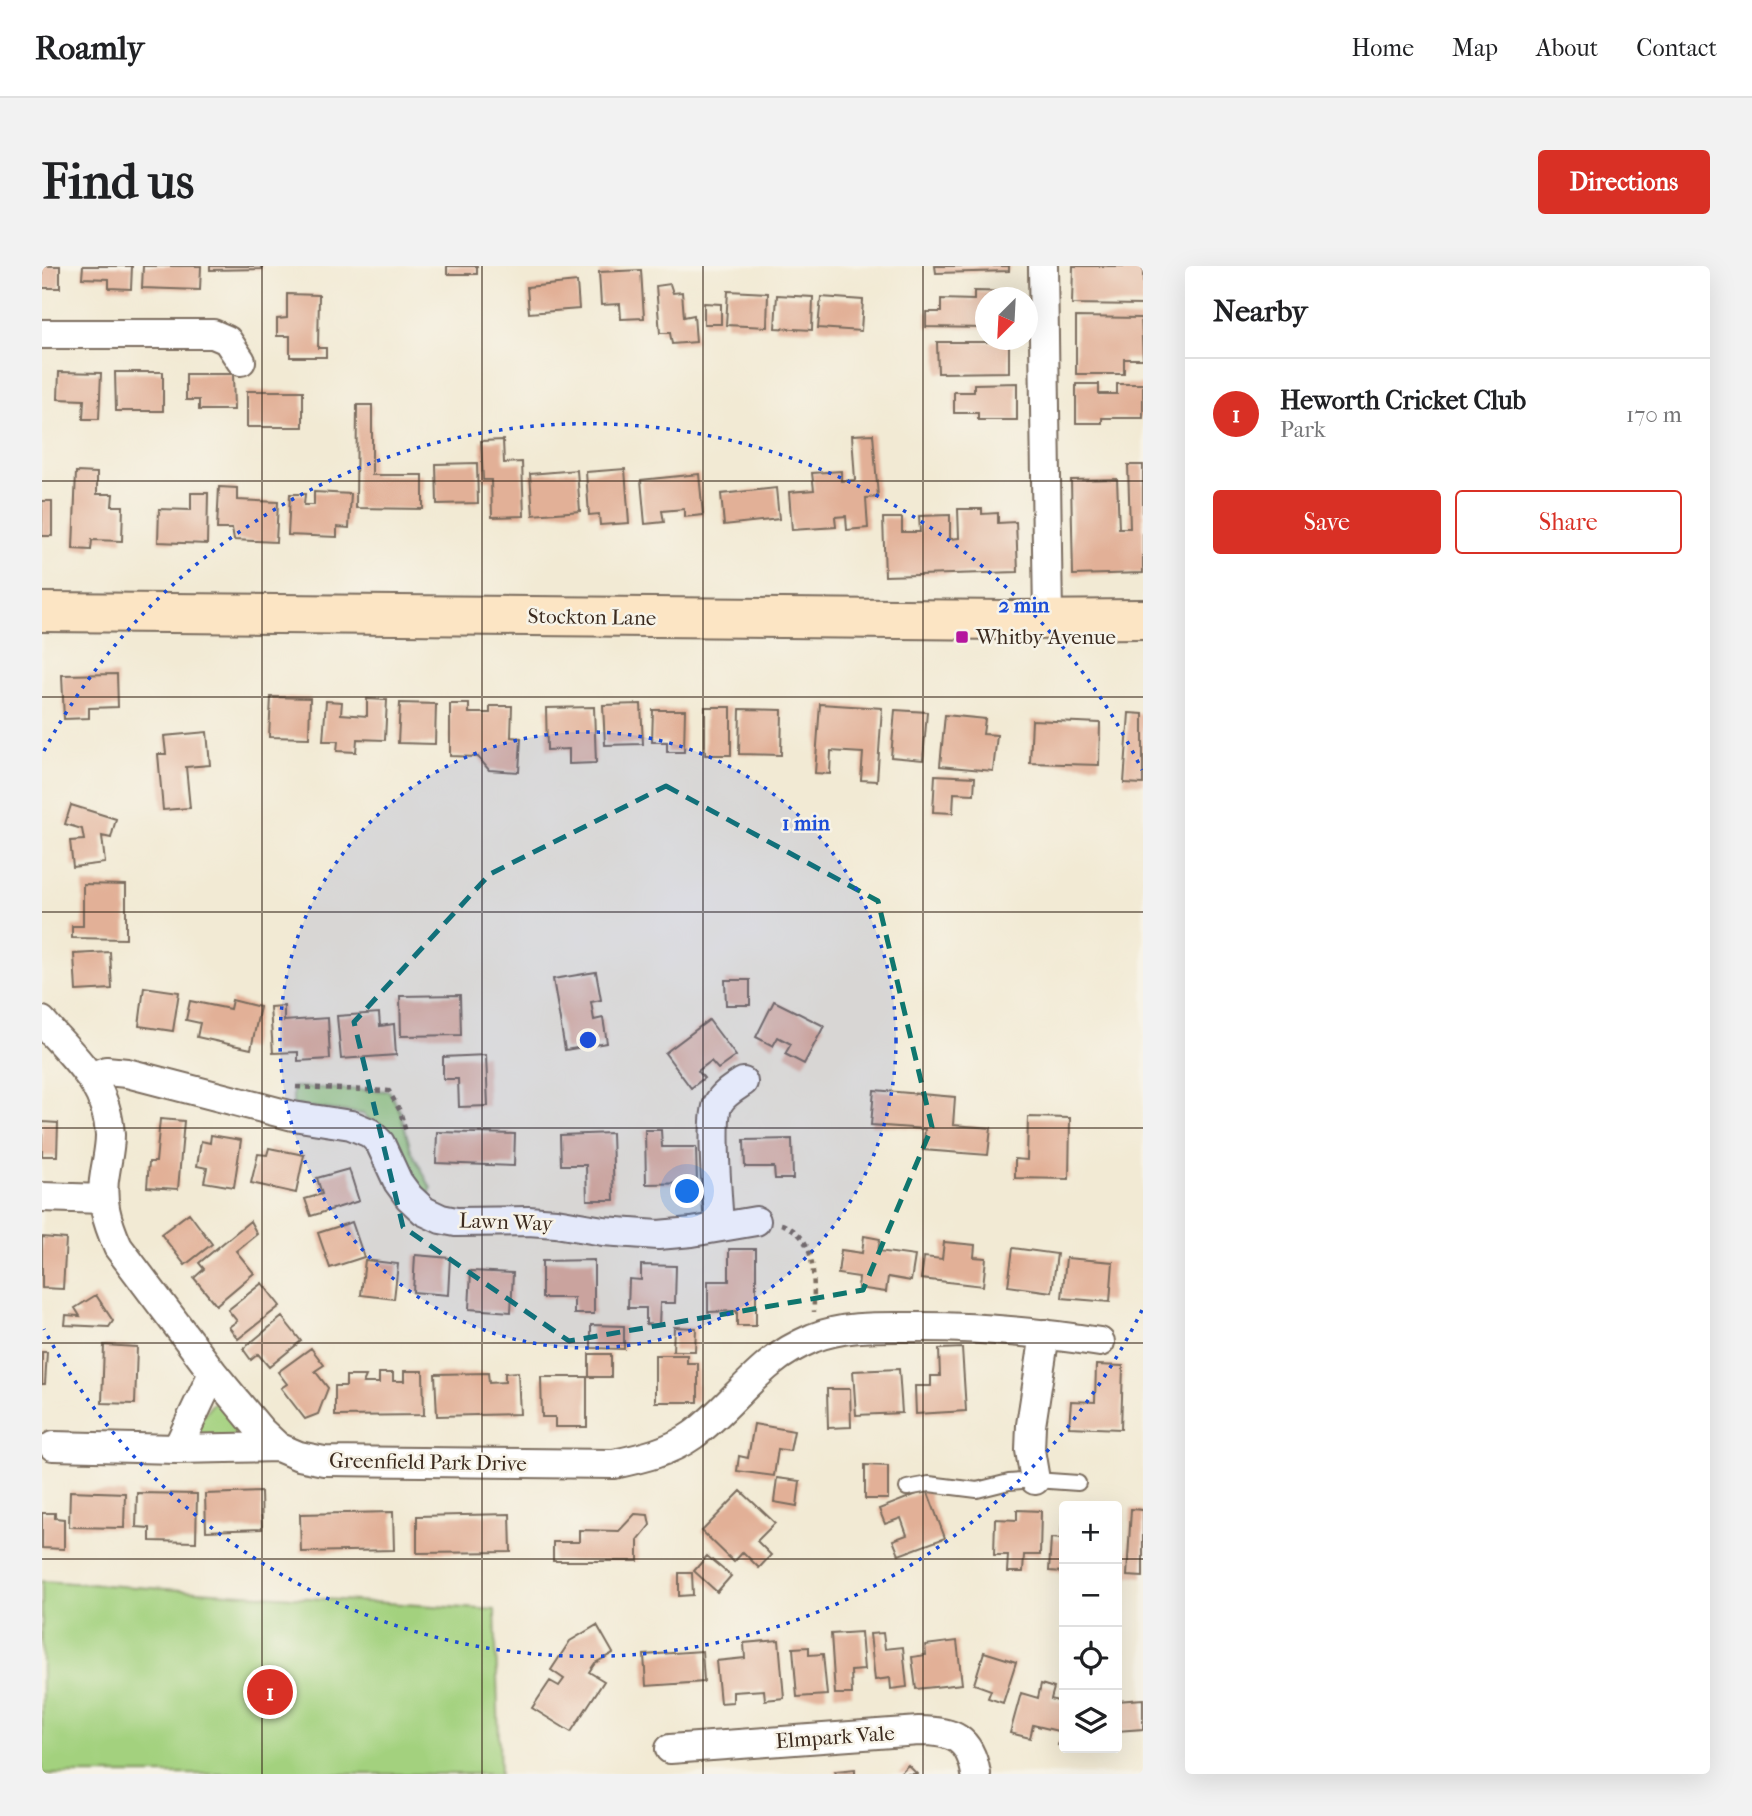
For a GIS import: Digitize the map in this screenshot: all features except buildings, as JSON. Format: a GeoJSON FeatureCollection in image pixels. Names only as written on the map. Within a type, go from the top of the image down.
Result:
{"type":"FeatureCollection","features":[{"type":"Feature","properties":{"kind":"street"},"geometry":{"type":"LineString","coordinates":[[1043,266],[1048,619]]}},
{"type":"Feature","properties":{"kind":"street"},"geometry":{"type":"LineString","coordinates":[[42,334],[213,334],[227,340],[241,361]]}},
{"type":"Feature","properties":{"kind":"street","name":"Stockton Lane"},"geometry":{"type":"LineString","coordinates":[[42,612],[635,618],[1143,618]]}},
{"type":"Feature","properties":{"kind":"street","name":"Greenfield Park Drive"},"geometry":{"type":"LineString","coordinates":[[42,1021],[92,1076],[108,1123],[110,1136],[103,1199],[107,1223],[118,1247],[213,1373],[261,1431],[278,1447],[299,1456],[324,1461],[614,1464],[649,1457],[694,1434],[772,1362],[815,1337],[843,1330],[876,1327],[961,1326],[1100,1342]]}},
{"type":"Feature","properties":{"kind":"street","name":"Lawn Way"},"geometry":{"type":"LineString","coordinates":[[92,1076],[106,1071],[127,1073],[293,1116],[351,1125],[369,1133],[380,1143],[398,1182],[409,1197],[424,1211],[441,1219],[456,1222],[542,1222],[603,1231],[658,1235],[756,1221]]}},
{"type":"Feature","properties":{"kind":"street"},"geometry":{"type":"LineString","coordinates":[[719,1227],[715,1165],[716,1108],[722,1097],[743,1082]]}},
{"type":"Feature","properties":{"kind":"street"},"geometry":{"type":"LineString","coordinates":[[42,1197],[103,1199]]}},
{"type":"Feature","properties":{"kind":"street"},"geometry":{"type":"LineString","coordinates":[[1035,1480],[1030,1450],[1031,1425],[1045,1334]]}},
{"type":"Feature","properties":{"kind":"street"},"geometry":{"type":"LineString","coordinates":[[177,1449],[213,1373]]}},
{"type":"Feature","properties":{"kind":"street"},"geometry":{"type":"LineString","coordinates":[[53,1446],[177,1449],[278,1447]]}},
{"type":"Feature","properties":{"kind":"street","name":"Elmpark Vale"},"geometry":{"type":"LineString","coordinates":[[670,1749],[940,1731],[953,1735],[964,1744],[972,1756],[976,1774]]}},
{"type":"Feature","properties":{"kind":"lane"},"geometry":{"type":"LineString","coordinates":[[907,1488],[929,1484],[977,1490],[1009,1482],[1035,1480],[1079,1483]]}},
{"type":"Feature","properties":{"kind":"path"},"geometry":{"type":"LineString","coordinates":[[756,1221],[773,1222],[792,1228],[806,1242],[813,1262],[815,1337]]}},
{"type":"Feature","properties":{"kind":"highlighted area"},"geometry":{"type":"Polygon","coordinates":[[[666,786],[878,901],[932,1127],[863,1290],[569,1341],[403,1227],[354,1022],[490,874],[666,786]]]}},
{"type":"Feature","properties":{"kind":"green space"},"geometry":{"type":"Polygon","coordinates":[[[293,1087],[389,1091],[400,1111],[411,1150],[431,1188],[428,1199],[408,1174],[385,1133],[363,1114],[293,1105],[293,1087]]]}},
{"type":"Feature","properties":{"kind":"green space"},"geometry":{"type":"Polygon","coordinates":[[[220,1403],[245,1430],[244,1435],[213,1442],[191,1433],[212,1404],[220,1403]]]}},
{"type":"Feature","properties":{"kind":"green space"},"geometry":{"type":"Polygon","coordinates":[[[42,1581],[495,1610],[500,1774],[42,1774],[42,1581]]]}},
{"type":"Feature","properties":{"kind":"place","name":"Whitby Avenue"},"geometry":{"type":"Point","coordinates":[962,637]}},
{"type":"Feature","properties":{"kind":"place","name":"Heworth Cricket Club"},"geometry":{"type":"Point","coordinates":[270,1692]}}]}
